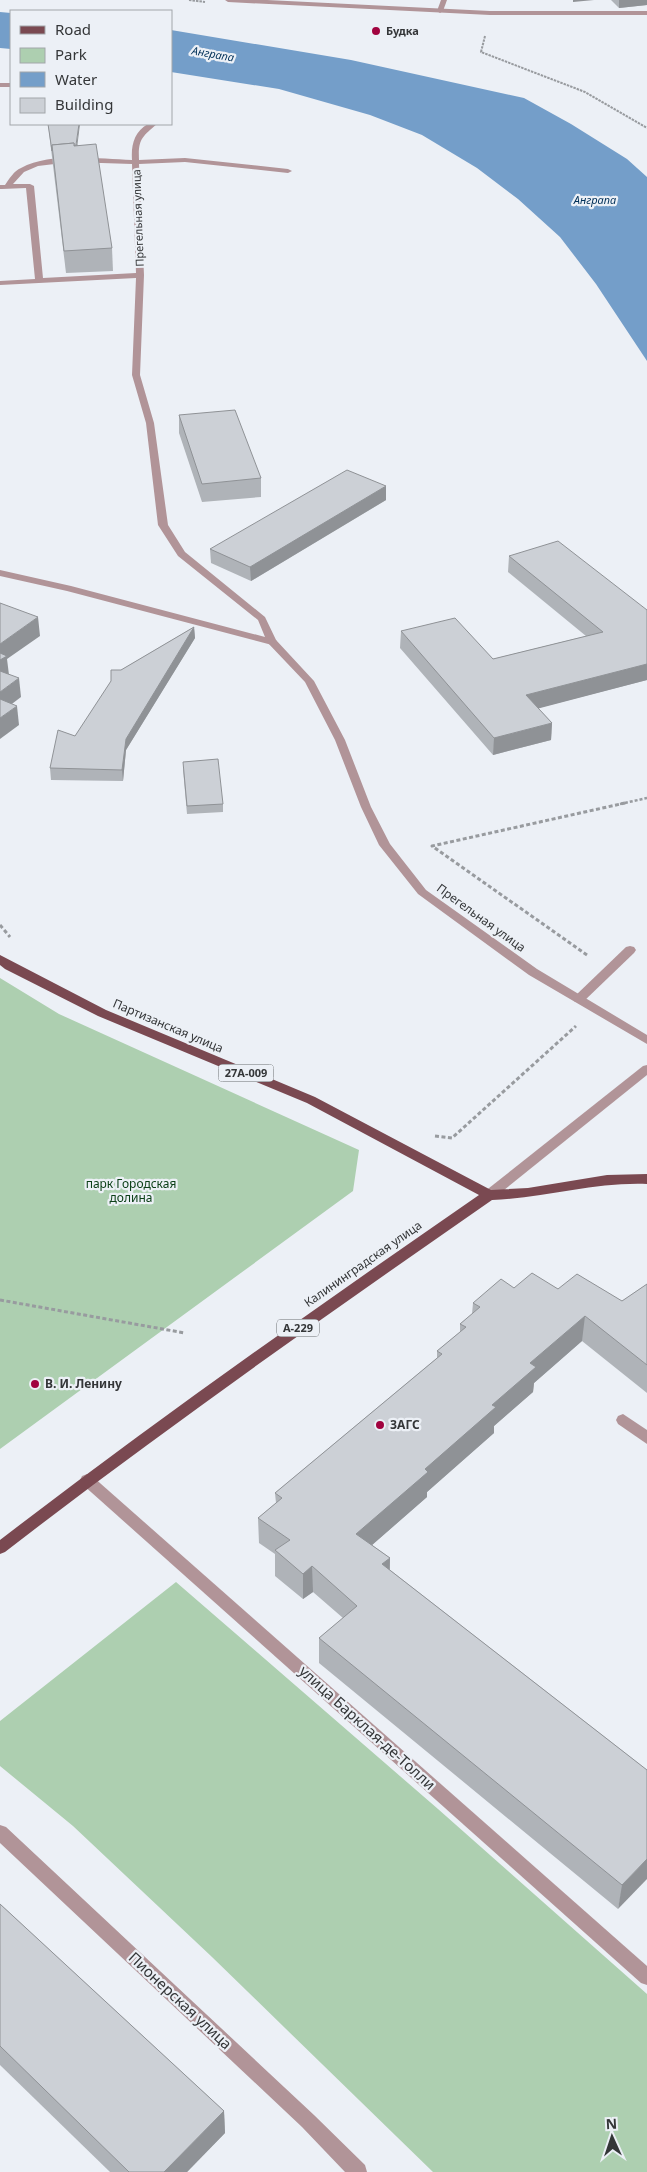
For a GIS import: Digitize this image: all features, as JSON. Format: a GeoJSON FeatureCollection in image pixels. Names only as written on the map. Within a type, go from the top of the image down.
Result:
{"type":"FeatureCollection","features":[{"type":"Feature","properties":{"kind":"main road","name":"Партизанская улица"},"geometry":{"type":"LineString","coordinates":[[0,958],[9,966],[102,1013],[311,1100],[489,1195]]}},
{"type":"Feature","properties":{"kind":"main road"},"geometry":{"type":"LineString","coordinates":[[489,1195],[517,1195],[625,1177],[647,1179]]}},
{"type":"Feature","properties":{"kind":"main road","name":"Калининградская улица"},"geometry":{"type":"LineString","coordinates":[[0,1548],[87,1480],[321,1312],[489,1195]]}},
{"type":"Feature","properties":{"kind":"street"},"geometry":{"type":"LineString","coordinates":[[228,0],[490,13],[647,13]]}},
{"type":"Feature","properties":{"kind":"street"},"geometry":{"type":"LineString","coordinates":[[440,11],[444,0]]}},
{"type":"Feature","properties":{"kind":"street","name":"Прегельная улица"},"geometry":{"type":"LineString","coordinates":[[151,125],[144,129],[135,144],[140,275],[136,375],[150,423],[163,525],[181,554],[262,619],[272,642],[309,681],[340,740],[366,807],[384,845],[422,892],[533,972],[647,1040]]}},
{"type":"Feature","properties":{"kind":"street"},"geometry":{"type":"LineString","coordinates":[[4,187],[21,170],[37,164],[72,160],[137,162],[185,160],[288,172]]}},
{"type":"Feature","properties":{"kind":"street"},"geometry":{"type":"LineString","coordinates":[[4,187],[30,186],[40,281]]}},
{"type":"Feature","properties":{"kind":"street"},"geometry":{"type":"LineString","coordinates":[[0,283],[140,275]]}},
{"type":"Feature","properties":{"kind":"street"},"geometry":{"type":"LineString","coordinates":[[0,574],[68,588],[272,642]]}},
{"type":"Feature","properties":{"kind":"street"},"geometry":{"type":"LineString","coordinates":[[579,1000],[630,950]]}},
{"type":"Feature","properties":{"kind":"street"},"geometry":{"type":"LineString","coordinates":[[489,1195],[647,1069]]}},
{"type":"Feature","properties":{"kind":"street"},"geometry":{"type":"LineString","coordinates":[[622,1420],[647,1438]]}},
{"type":"Feature","properties":{"kind":"street","name":"улица Барклая-де-Толли"},"geometry":{"type":"LineString","coordinates":[[87,1480],[647,1976]]}},
{"type":"Feature","properties":{"kind":"street","name":"Пионерская улица"},"geometry":{"type":"LineString","coordinates":[[0,1832],[308,2121],[358,2172]]}},
{"type":"Feature","properties":{"kind":"path"},"geometry":{"type":"LineString","coordinates":[[485,35],[481,52],[585,92],[647,128]]}},
{"type":"Feature","properties":{"kind":"path"},"geometry":{"type":"LineString","coordinates":[[609,971],[432,846],[647,798]]}},
{"type":"Feature","properties":{"kind":"path"},"geometry":{"type":"LineString","coordinates":[[0,926],[13,940]]}},
{"type":"Feature","properties":{"kind":"path"},"geometry":{"type":"LineString","coordinates":[[434,1136],[452,1138],[595,1009]]}},
{"type":"Feature","properties":{"kind":"path"},"geometry":{"type":"LineString","coordinates":[[0,1300],[184,1333]]}},
{"type":"Feature","properties":{"kind":"green space","name":"парк Городская долина"},"geometry":{"type":"Polygon","coordinates":[[[0,978],[59,1014],[359,1150],[353,1191],[0,1449],[0,978]]]}},
{"type":"Feature","properties":{"kind":"green space"},"geometry":{"type":"Polygon","coordinates":[[[176,1582],[438,1809],[647,1994],[647,2172],[433,2172],[212,1957],[73,1826],[0,1766],[0,1721],[176,1582]]]}},
{"type":"Feature","properties":{"kind":"water"},"geometry":{"type":"Polygon","coordinates":[[[0,12],[10,13],[10,49],[0,48],[0,12]]]}},
{"type":"Feature","properties":{"kind":"water","name":"Анграпа"},"geometry":{"type":"Polygon","coordinates":[[[172,30],[351,60],[524,98],[571,124],[627,159],[647,177],[647,361],[596,284],[560,237],[518,199],[477,168],[422,135],[370,115],[279,89],[172,72],[172,30]]]}},
{"type":"Feature","properties":{"kind":"building"},"geometry":{"type":"Polygon","coordinates":[[[48,125],[79,125],[76,145],[74,146],[74,143],[52,145],[52,151],[48,125]]]}},
{"type":"Feature","properties":{"kind":"building"},"geometry":{"type":"Polygon","coordinates":[[[74,143],[74,146],[96,144],[112,248],[64,251],[52,145],[74,143]]]}},
{"type":"Feature","properties":{"kind":"building"},"geometry":{"type":"Polygon","coordinates":[[[235,410],[261,478],[202,484],[179,415],[235,410]]]}},
{"type":"Feature","properties":{"kind":"building"},"geometry":{"type":"Polygon","coordinates":[[[347,470],[386,486],[250,567],[210,549],[347,470]]]}},
{"type":"Feature","properties":{"kind":"building"},"geometry":{"type":"Polygon","coordinates":[[[558,541],[647,610],[647,664],[526,695],[552,723],[494,738],[401,631],[455,618],[493,659],[603,632],[509,556],[558,541]]]}},
{"type":"Feature","properties":{"kind":"building"},"geometry":{"type":"Polygon","coordinates":[[[0,603],[38,617],[0,644],[0,603]]]}},
{"type":"Feature","properties":{"kind":"building"},"geometry":{"type":"Polygon","coordinates":[[[194,627],[126,739],[122,770],[50,768],[58,730],[75,736],[111,681],[111,670],[121,670],[194,627]]]}},
{"type":"Feature","properties":{"kind":"building"},"geometry":{"type":"Polygon","coordinates":[[[0,653],[7,656],[0,660],[0,653]]]}},
{"type":"Feature","properties":{"kind":"building"},"geometry":{"type":"Polygon","coordinates":[[[0,671],[19,678],[0,692],[0,671]]]}},
{"type":"Feature","properties":{"kind":"building"},"geometry":{"type":"Polygon","coordinates":[[[0,699],[17,706],[0,718],[0,699]]]}},
{"type":"Feature","properties":{"kind":"building"},"geometry":{"type":"Polygon","coordinates":[[[218,759],[223,804],[187,806],[183,762],[218,759]]]}},
{"type":"Feature","properties":{"kind":"building"},"geometry":{"type":"Polygon","coordinates":[[[532,1273],[558,1289],[577,1274],[622,1301],[647,1284],[647,1365],[585,1316],[530,1363],[536,1367],[492,1405],[496,1407],[425,1469],[428,1472],[356,1534],[390,1558],[382,1564],[647,1770],[647,1859],[622,1885],[319,1638],[357,1606],[312,1566],[303,1574],[275,1550],[290,1540],[258,1518],[282,1498],[275,1493],[442,1354],[437,1351],[466,1327],[460,1324],[480,1307],[473,1303],[501,1279],[514,1288],[532,1273]]]}},
{"type":"Feature","properties":{"kind":"building"},"geometry":{"type":"Polygon","coordinates":[[[0,1904],[224,2111],[164,2172],[129,2172],[0,2046],[0,1904]]]}},
{"type":"Feature","properties":{"kind":"place","name":"Будка"},"geometry":{"type":"Point","coordinates":[376,31]}},
{"type":"Feature","properties":{"kind":"place","name":"В. И. Ленину"},"geometry":{"type":"Point","coordinates":[35,1384]}},
{"type":"Feature","properties":{"kind":"place","name":"ЗАГС"},"geometry":{"type":"Point","coordinates":[380,1425]}}]}
